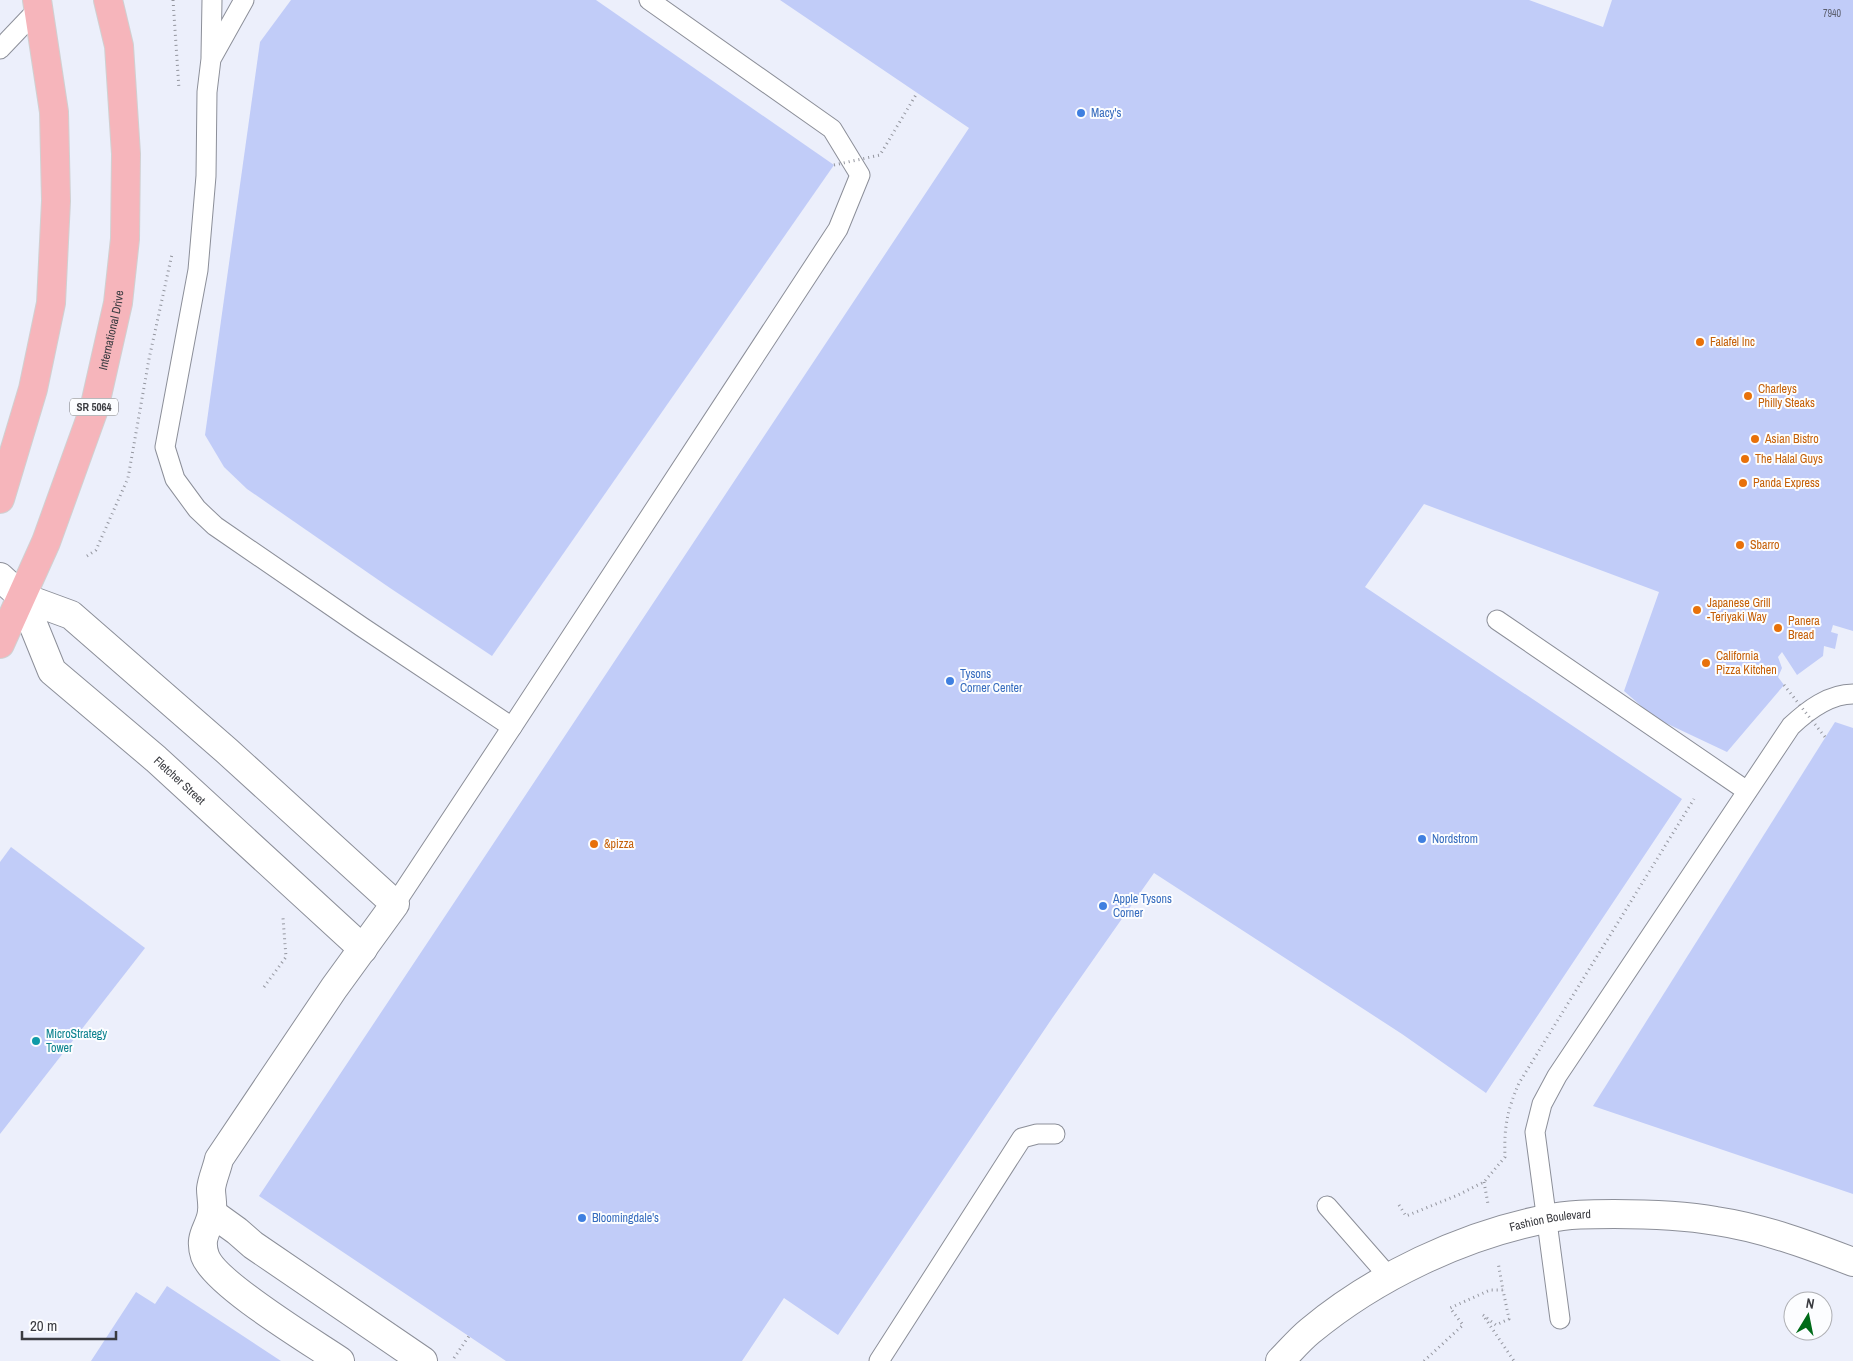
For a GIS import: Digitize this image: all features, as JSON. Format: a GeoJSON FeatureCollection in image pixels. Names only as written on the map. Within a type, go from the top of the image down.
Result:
{"type":"FeatureCollection","features":[{"type":"Feature","properties":{"kind":"main road","name":"International Drive"},"geometry":{"type":"LineString","coordinates":[[0,644],[22,597],[66,488],[94,409],[118,303],[125,239],[126,154],[119,46],[108,0]]}},
{"type":"Feature","properties":{"kind":"main road"},"geometry":{"type":"LineString","coordinates":[[0,499],[33,389],[51,303],[56,201],[54,112],[38,4]]}},
{"type":"Feature","properties":{"kind":"street","name":"Fletcher Street"},"geometry":{"type":"LineString","coordinates":[[0,576],[22,597],[71,615],[227,751],[395,904]]}},
{"type":"Feature","properties":{"kind":"street","name":"Fletcher Street"},"geometry":{"type":"LineString","coordinates":[[22,597],[52,671],[156,759],[363,949]]}},
{"type":"Feature","properties":{"kind":"street"},"geometry":{"type":"LineString","coordinates":[[340,1361],[254,1304],[223,1279],[205,1257],[202,1241],[204,1231],[212,1214],[211,1186],[219,1159],[334,988],[395,904]]}},
{"type":"Feature","properties":{"kind":"street"},"geometry":{"type":"LineString","coordinates":[[212,1214],[423,1361]]}},
{"type":"Feature","properties":{"kind":"street","name":"Fashion Boulevard"},"geometry":{"type":"LineString","coordinates":[[1280,1361],[1309,1332],[1362,1294],[1417,1263],[1481,1236],[1547,1218],[1588,1214],[1655,1214],[1717,1221],[1802,1243],[1853,1262]]}},
{"type":"Feature","properties":{"kind":"lane"},"geometry":{"type":"LineString","coordinates":[[212,0],[207,92],[206,176],[198,270],[165,447],[175,479],[197,508],[215,526],[512,727]]}},
{"type":"Feature","properties":{"kind":"lane"},"geometry":{"type":"LineString","coordinates":[[210,59],[244,0]]}},
{"type":"Feature","properties":{"kind":"lane"},"geometry":{"type":"LineString","coordinates":[[395,904],[838,229],[860,175],[832,129],[649,0]]}},
{"type":"Feature","properties":{"kind":"lane"},"geometry":{"type":"LineString","coordinates":[[0,49],[38,4]]}},
{"type":"Feature","properties":{"kind":"lane"},"geometry":{"type":"LineString","coordinates":[[1498,620],[1748,791]]}},
{"type":"Feature","properties":{"kind":"lane"},"geometry":{"type":"LineString","coordinates":[[1560,1319],[1535,1132],[1542,1104],[1557,1076],[1791,726],[1804,714],[1823,702],[1853,694]]}},
{"type":"Feature","properties":{"kind":"lane"},"geometry":{"type":"LineString","coordinates":[[879,1361],[1022,1138],[1037,1134],[1055,1134]]}},
{"type":"Feature","properties":{"kind":"lane"},"geometry":{"type":"LineString","coordinates":[[1327,1206],[1390,1278]]}},
{"type":"Feature","properties":{"kind":"path"},"geometry":{"type":"LineString","coordinates":[[173,0],[180,91]]}},
{"type":"Feature","properties":{"kind":"path"},"geometry":{"type":"LineString","coordinates":[[834,165],[880,155],[917,93]]}},
{"type":"Feature","properties":{"kind":"path"},"geometry":{"type":"LineString","coordinates":[[87,556],[96,550],[128,478],[149,359],[172,253]]}},
{"type":"Feature","properties":{"kind":"path"},"geometry":{"type":"LineString","coordinates":[[1784,685],[1825,737]]}},
{"type":"Feature","properties":{"kind":"path"},"geometry":{"type":"LineString","coordinates":[[1399,1205],[1406,1216],[1458,1195],[1484,1182],[1505,1157],[1504,1134],[1509,1106],[1519,1083],[1694,799]]}},
{"type":"Feature","properties":{"kind":"path"},"geometry":{"type":"LineString","coordinates":[[264,987],[286,957],[283,918],[277,912]]}},
{"type":"Feature","properties":{"kind":"path"},"geometry":{"type":"LineString","coordinates":[[1503,1290],[1509,1319],[1496,1325],[1483,1316],[1514,1361]]}},
{"type":"Feature","properties":{"kind":"path"},"geometry":{"type":"LineString","coordinates":[[1424,1361],[1455,1334]]}},
{"type":"Feature","properties":{"kind":"path"},"geometry":{"type":"LineString","coordinates":[[452,1361],[469,1336]]}},
{"type":"Feature","properties":{"kind":"building"},"geometry":{"type":"Polygon","coordinates":[[[291,0],[596,0],[834,165],[492,656],[247,489],[224,467],[205,435],[260,42],[291,0]]]}},
{"type":"Feature","properties":{"kind":"building","name":"Tysons Corner Center"},"geometry":{"type":"Polygon","coordinates":[[[780,0],[1529,0],[1603,27],[1612,0],[1853,0],[1853,631],[1833,625],[1831,632],[1838,634],[1835,649],[1824,646],[1823,656],[1797,675],[1782,652],[1778,657],[1782,668],[1778,677],[1784,685],[1727,752],[1655,718],[1624,691],[1659,592],[1424,504],[1365,587],[1682,799],[1486,1093],[1402,1034],[1154,873],[1053,1017],[838,1335],[784,1298],[742,1361],[506,1361],[259,1196],[969,128],[780,0]]]}},
{"type":"Feature","properties":{"kind":"building"},"geometry":{"type":"Polygon","coordinates":[[[1835,722],[1853,728],[1853,1194],[1593,1106],[1835,722]]]}},
{"type":"Feature","properties":{"kind":"building","name":"MicroStrategy Tower"},"geometry":{"type":"Polygon","coordinates":[[[11,847],[145,948],[0,1134],[0,862],[11,847]]]}},
{"type":"Feature","properties":{"kind":"building"},"geometry":{"type":"Polygon","coordinates":[[[167,1286],[281,1361],[91,1361],[136,1292],[155,1304],[167,1286]]]}},
{"type":"Feature","properties":{"kind":"place","name":"Macy's"},"geometry":{"type":"Point","coordinates":[1081,113]}},
{"type":"Feature","properties":{"kind":"place","name":"Falafel Inc"},"geometry":{"type":"Point","coordinates":[1700,342]}},
{"type":"Feature","properties":{"kind":"place","name":"Charleys Philly Steaks"},"geometry":{"type":"Point","coordinates":[1748,396]}},
{"type":"Feature","properties":{"kind":"place","name":"Asian Bistro"},"geometry":{"type":"Point","coordinates":[1755,439]}},
{"type":"Feature","properties":{"kind":"place","name":"The Halal Guys"},"geometry":{"type":"Point","coordinates":[1745,459]}},
{"type":"Feature","properties":{"kind":"place","name":"Panda Express"},"geometry":{"type":"Point","coordinates":[1743,483]}},
{"type":"Feature","properties":{"kind":"place","name":"Sbarro"},"geometry":{"type":"Point","coordinates":[1740,545]}},
{"type":"Feature","properties":{"kind":"place","name":"Japanese Grill -Teriyaki Way"},"geometry":{"type":"Point","coordinates":[1697,610]}},
{"type":"Feature","properties":{"kind":"place","name":"Panera Bread"},"geometry":{"type":"Point","coordinates":[1778,628]}},
{"type":"Feature","properties":{"kind":"place","name":"California Pizza Kitchen"},"geometry":{"type":"Point","coordinates":[1706,663]}},
{"type":"Feature","properties":{"kind":"place","name":"Tysons Corner Center"},"geometry":{"type":"Point","coordinates":[950,681]}},
{"type":"Feature","properties":{"kind":"place","name":"Nordstrom"},"geometry":{"type":"Point","coordinates":[1422,839]}},
{"type":"Feature","properties":{"kind":"place","name":"&pizza"},"geometry":{"type":"Point","coordinates":[594,844]}},
{"type":"Feature","properties":{"kind":"place","name":"Apple Tysons Corner"},"geometry":{"type":"Point","coordinates":[1103,906]}},
{"type":"Feature","properties":{"kind":"place","name":"MicroStrategy Tower"},"geometry":{"type":"Point","coordinates":[36,1041]}},
{"type":"Feature","properties":{"kind":"place","name":"Bloomingdale's"},"geometry":{"type":"Point","coordinates":[582,1218]}}]}
